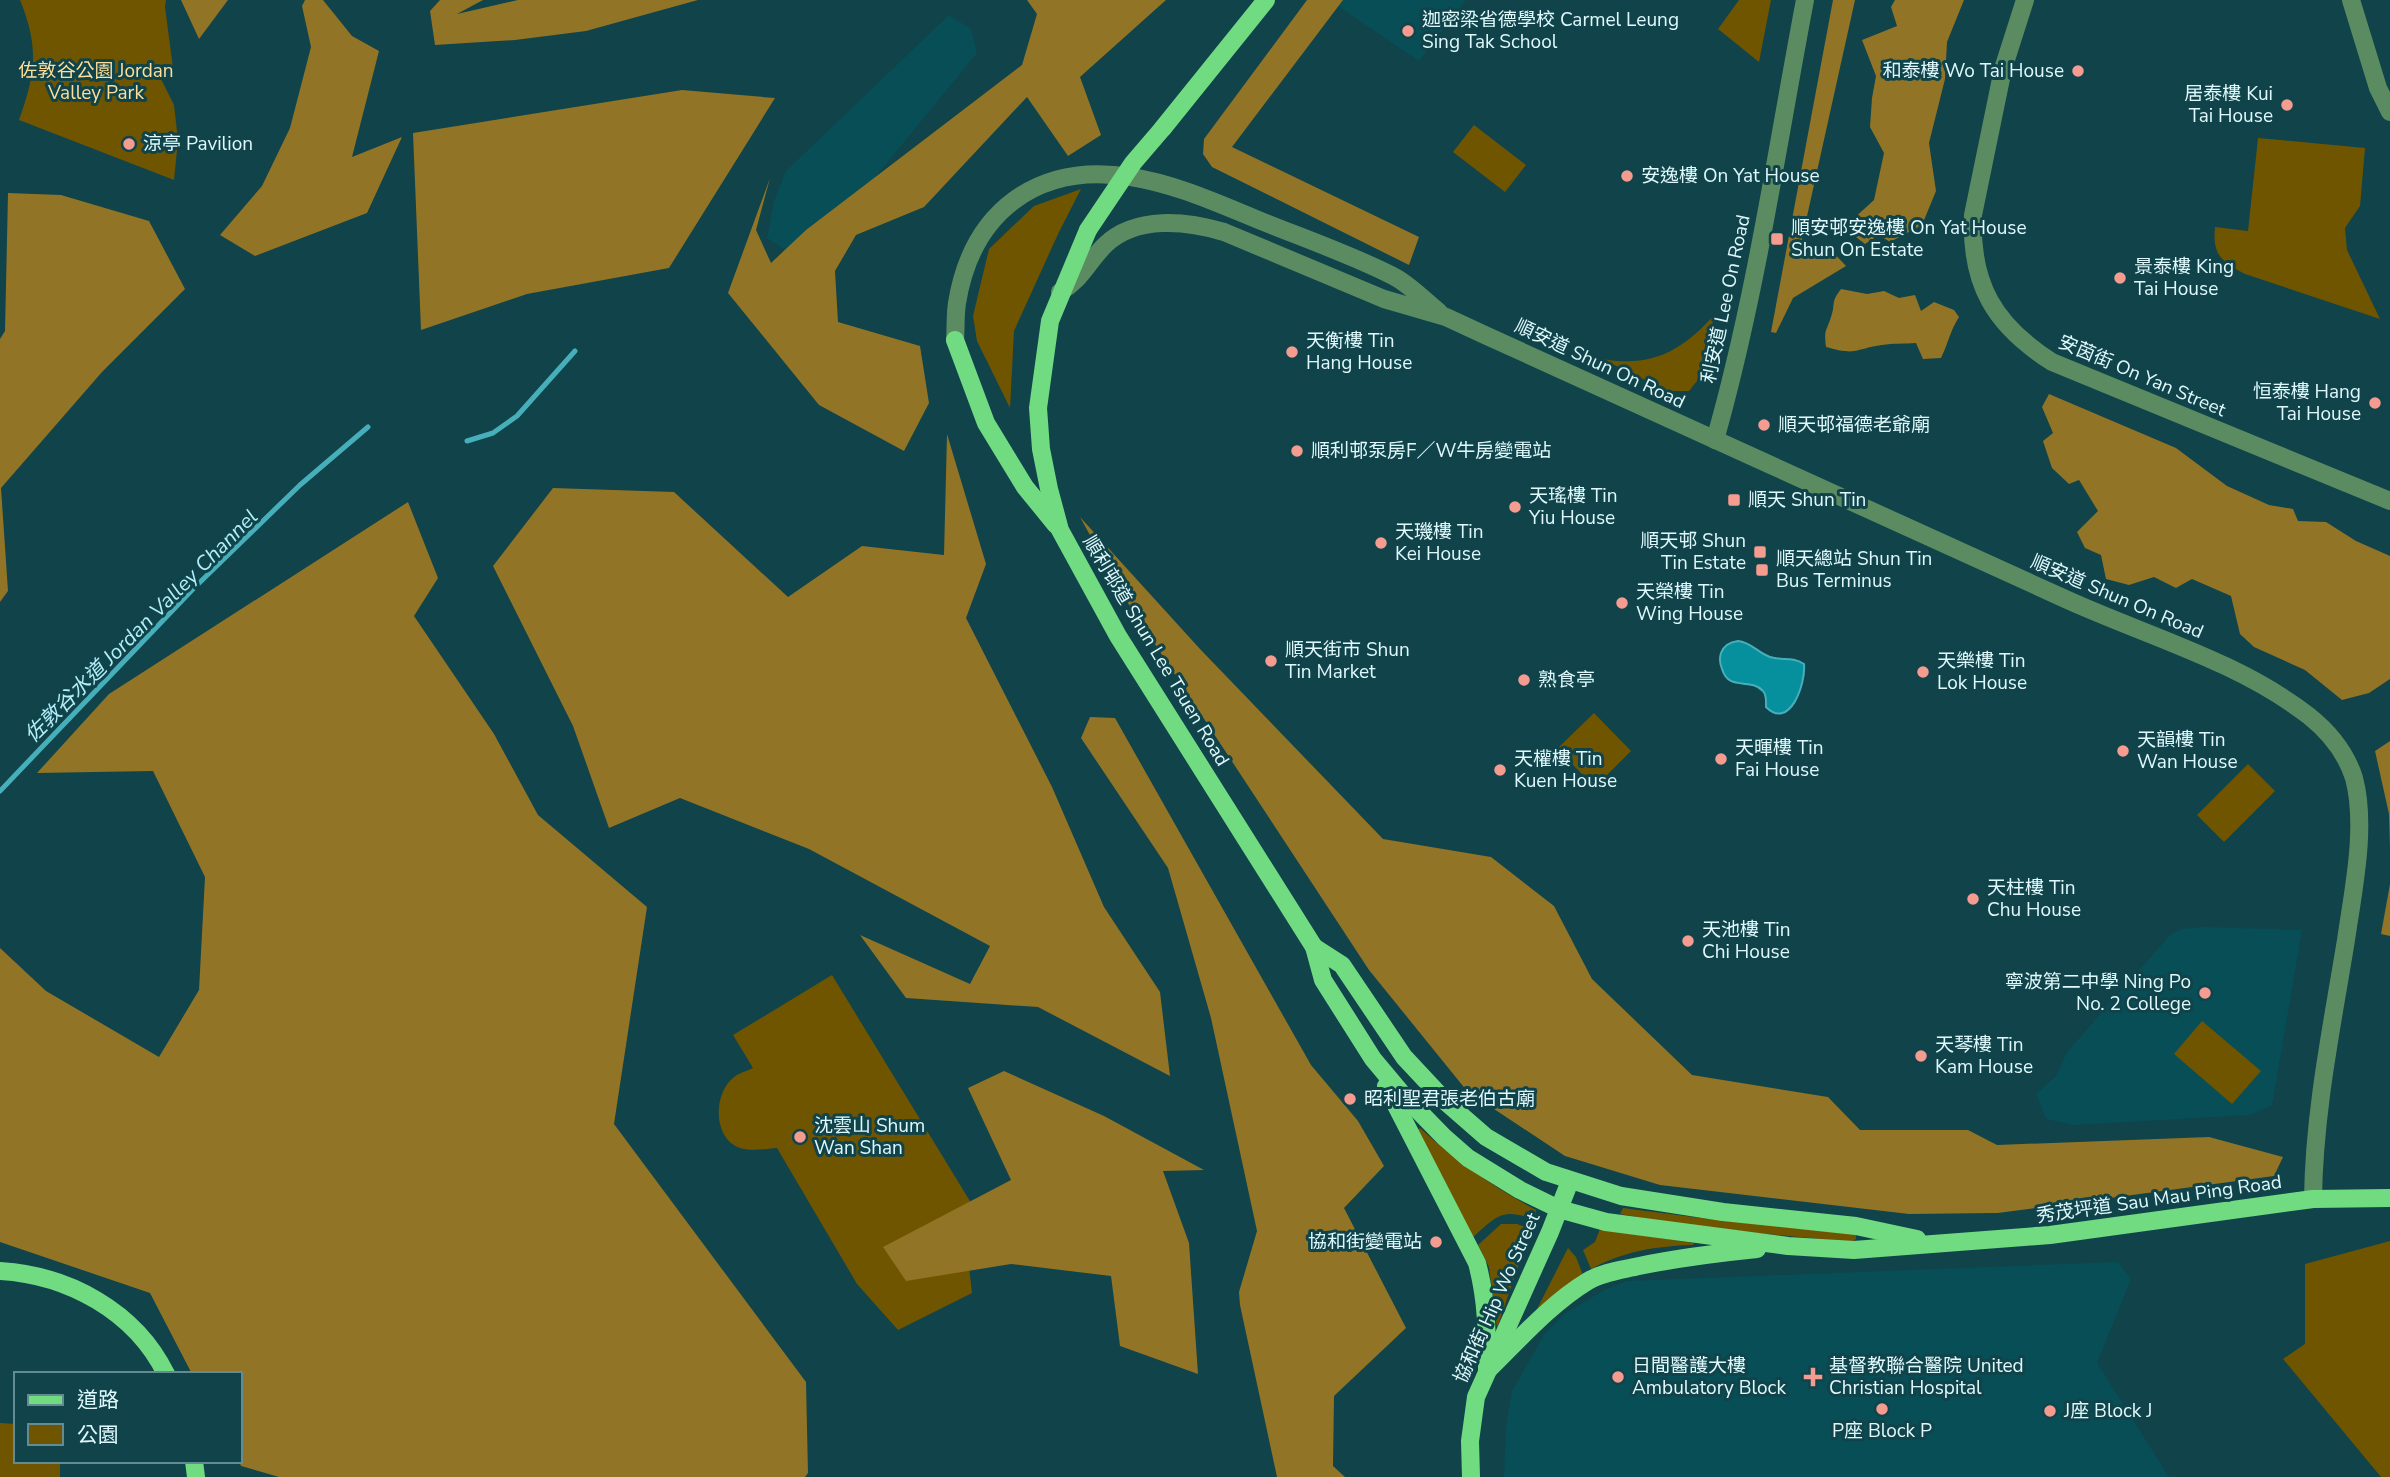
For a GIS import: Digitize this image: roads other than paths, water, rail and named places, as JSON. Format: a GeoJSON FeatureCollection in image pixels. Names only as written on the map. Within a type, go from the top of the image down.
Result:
{"type":"FeatureCollection","features":[{"type":"Feature","properties":{"kind":"main road","name":"順利邨道 Shun Lee Tsuen Road"},"geometry":{"type":"LineString","coordinates":[[1266,0],[1133,163],[1088,230],[1060,292],[1050,321],[1038,408],[1041,449],[1049,489],[1060,530],[1118,636],[1314,947],[1323,979],[1373,1059],[1425,1118],[1468,1158],[1559,1209]]}},
{"type":"Feature","properties":{"kind":"main road"},"geometry":{"type":"LineString","coordinates":[[955,340],[986,423],[1025,487],[1060,530]]}},
{"type":"Feature","properties":{"kind":"main road","name":"順利邨道 Shun Lee Tsuen Road"},"geometry":{"type":"LineString","coordinates":[[1314,947],[1342,965],[1404,1057],[1467,1121],[1516,1156],[1570,1181]]}},
{"type":"Feature","properties":{"kind":"main road"},"geometry":{"type":"LineString","coordinates":[[1373,1059],[1477,1263],[1488,1319],[1487,1371]]}},
{"type":"Feature","properties":{"kind":"main road","name":"秀茂坪道 Sau Mau Ping Road"},"geometry":{"type":"LineString","coordinates":[[1570,1181],[1621,1196],[1723,1212],[1856,1226],[1934,1243]]}},
{"type":"Feature","properties":{"kind":"main road","name":"協和街 Hip Wo Street"},"geometry":{"type":"LineString","coordinates":[[1471,1477],[1470,1441],[1476,1397],[1570,1181]]}},
{"type":"Feature","properties":{"kind":"main road","name":"秀茂坪道 Sau Mau Ping Road"},"geometry":{"type":"LineString","coordinates":[[1559,1209],[1606,1222],[1788,1246],[1854,1250],[2050,1235],[2313,1199],[2390,1198]]}},
{"type":"Feature","properties":{"kind":"main road"},"geometry":{"type":"LineString","coordinates":[[1487,1371],[1547,1313],[1590,1280],[1608,1273],[1694,1255],[1788,1246]]}},
{"type":"Feature","properties":{"kind":"main road"},"geometry":{"type":"LineString","coordinates":[[0,1271],[43,1277],[90,1296],[133,1329],[150,1348],[165,1372]]}},
{"type":"Feature","properties":{"kind":"street","name":"利安道 Lee On Road"},"geometry":{"type":"LineString","coordinates":[[1715,440],[1730,388],[1750,298],[1805,0]]}},
{"type":"Feature","properties":{"kind":"street","name":"安茵街 On Yan Street"},"geometry":{"type":"LineString","coordinates":[[2025,0],[2017,17],[2003,69],[1973,215],[1972,236],[1976,268],[1986,295],[2000,318],[2022,341],[2052,362],[2390,501]]}},
{"type":"Feature","properties":{"kind":"street"},"geometry":{"type":"LineString","coordinates":[[2351,0],[2378,88],[2390,112]]}},
{"type":"Feature","properties":{"kind":"street","name":"順安道 Shun On Road"},"geometry":{"type":"LineString","coordinates":[[955,340],[957,304],[967,264],[981,235],[1003,208],[1028,190],[1047,181],[1091,174],[1130,177],[1165,185],[1292,233],[1395,277],[1446,317]]}},
{"type":"Feature","properties":{"kind":"street","name":"順安道 Shun On Road"},"geometry":{"type":"LineString","coordinates":[[1060,292],[1075,283],[1096,255],[1119,235],[1157,223],[1177,222],[1224,232],[1384,299],[1446,317],[2075,603],[2228,668],[2308,715],[2329,733],[2342,752],[2354,778],[2358,812],[2357,854],[2314,1147],[2313,1199]]}},
{"type":"Feature","properties":{"kind":"waterway","name":"佐敦谷水道 Jordan Valley Channel"},"geometry":{"type":"LineString","coordinates":[[467,441],[493,433],[517,416],[575,351]]}},
{"type":"Feature","properties":{"kind":"waterway","name":"佐敦谷水道 Jordan Valley Channel"},"geometry":{"type":"LineString","coordinates":[[0,791],[194,588],[300,485],[368,427]]}},
{"type":"Feature","properties":{"kind":"place","name":"迦密梁省德學校 Carmel Leung Sing Tak School"},"geometry":{"type":"Point","coordinates":[1408,31]}},
{"type":"Feature","properties":{"kind":"place","name":"和泰樓 Wo Tai House"},"geometry":{"type":"Point","coordinates":[2078,71]}},
{"type":"Feature","properties":{"kind":"place","name":"居泰樓 Kui Tai House"},"geometry":{"type":"Point","coordinates":[2287,105]}},
{"type":"Feature","properties":{"kind":"place","name":"涼亭 Pavilion"},"geometry":{"type":"Point","coordinates":[129,144]}},
{"type":"Feature","properties":{"kind":"place","name":"安逸樓 On Yat House"},"geometry":{"type":"Point","coordinates":[1627,176]}},
{"type":"Feature","properties":{"kind":"place","name":"順安邨安逸樓 On Yat House Shun On Estate"},"geometry":{"type":"Point","coordinates":[1777,239]}},
{"type":"Feature","properties":{"kind":"place","name":"景泰樓 King Tai House"},"geometry":{"type":"Point","coordinates":[2120,278]}},
{"type":"Feature","properties":{"kind":"place","name":"天衡樓 Tin Hang House"},"geometry":{"type":"Point","coordinates":[1292,352]}},
{"type":"Feature","properties":{"kind":"place","name":"恒泰樓 Hang Tai House"},"geometry":{"type":"Point","coordinates":[2375,403]}},
{"type":"Feature","properties":{"kind":"place","name":"順天邨福德老爺廟"},"geometry":{"type":"Point","coordinates":[1764,425]}},
{"type":"Feature","properties":{"kind":"place","name":"順利邨泵房F／W牛房變電站"},"geometry":{"type":"Point","coordinates":[1297,451]}},
{"type":"Feature","properties":{"kind":"place","name":"順天 Shun Tin"},"geometry":{"type":"Point","coordinates":[1734,500]}},
{"type":"Feature","properties":{"kind":"place","name":"天瑤樓 Tin Yiu House"},"geometry":{"type":"Point","coordinates":[1515,507]}},
{"type":"Feature","properties":{"kind":"place","name":"天璣樓 Tin Kei House"},"geometry":{"type":"Point","coordinates":[1381,543]}},
{"type":"Feature","properties":{"kind":"place","name":"順天邨 Shun Tin Estate"},"geometry":{"type":"Point","coordinates":[1760,552]}},
{"type":"Feature","properties":{"kind":"place","name":"順天總站 Shun Tin Bus Terminus"},"geometry":{"type":"Point","coordinates":[1762,570]}},
{"type":"Feature","properties":{"kind":"place","name":"天榮樓 Tin Wing House"},"geometry":{"type":"Point","coordinates":[1622,603]}},
{"type":"Feature","properties":{"kind":"place","name":"順天街市 Shun Tin Market"},"geometry":{"type":"Point","coordinates":[1271,661]}},
{"type":"Feature","properties":{"kind":"place","name":"天樂樓 Tin Lok House"},"geometry":{"type":"Point","coordinates":[1923,672]}},
{"type":"Feature","properties":{"kind":"place","name":"熟食亭"},"geometry":{"type":"Point","coordinates":[1524,680]}},
{"type":"Feature","properties":{"kind":"place","name":"天韻樓 Tin Wan House"},"geometry":{"type":"Point","coordinates":[2123,751]}},
{"type":"Feature","properties":{"kind":"place","name":"天暉樓 Tin Fai House"},"geometry":{"type":"Point","coordinates":[1721,759]}},
{"type":"Feature","properties":{"kind":"place","name":"天權樓 Tin Kuen House"},"geometry":{"type":"Point","coordinates":[1500,770]}},
{"type":"Feature","properties":{"kind":"place","name":"天柱樓 Tin Chu House"},"geometry":{"type":"Point","coordinates":[1973,899]}},
{"type":"Feature","properties":{"kind":"place","name":"天池樓 Tin Chi House"},"geometry":{"type":"Point","coordinates":[1688,941]}},
{"type":"Feature","properties":{"kind":"place","name":"寧波第二中學 Ning Po No. 2 College"},"geometry":{"type":"Point","coordinates":[2205,993]}},
{"type":"Feature","properties":{"kind":"place","name":"天琴樓 Tin Kam House"},"geometry":{"type":"Point","coordinates":[1921,1056]}},
{"type":"Feature","properties":{"kind":"place","name":"昭利聖君張老伯古廟"},"geometry":{"type":"Point","coordinates":[1350,1099]}},
{"type":"Feature","properties":{"kind":"place","name":"沈雲山 Shum Wan Shan"},"geometry":{"type":"Point","coordinates":[800,1137]}},
{"type":"Feature","properties":{"kind":"place","name":"協和街變電站"},"geometry":{"type":"Point","coordinates":[1436,1242]}},
{"type":"Feature","properties":{"kind":"place","name":"日間醫護大樓 Ambulatory Block"},"geometry":{"type":"Point","coordinates":[1618,1377]}},
{"type":"Feature","properties":{"kind":"place","name":"基督教聯合醫院 United Christian Hospital"},"geometry":{"type":"Point","coordinates":[1813,1377]}},
{"type":"Feature","properties":{"kind":"place","name":"P座 Block P"},"geometry":{"type":"Point","coordinates":[1882,1409]}},
{"type":"Feature","properties":{"kind":"place","name":"J座 Block J"},"geometry":{"type":"Point","coordinates":[2050,1411]}},
{"type":"Feature","properties":{"kind":"park label","name":"佐敦谷公園 Jordan Valley Park"},"geometry":{"type":"Point","coordinates":[96,82]}}]}
